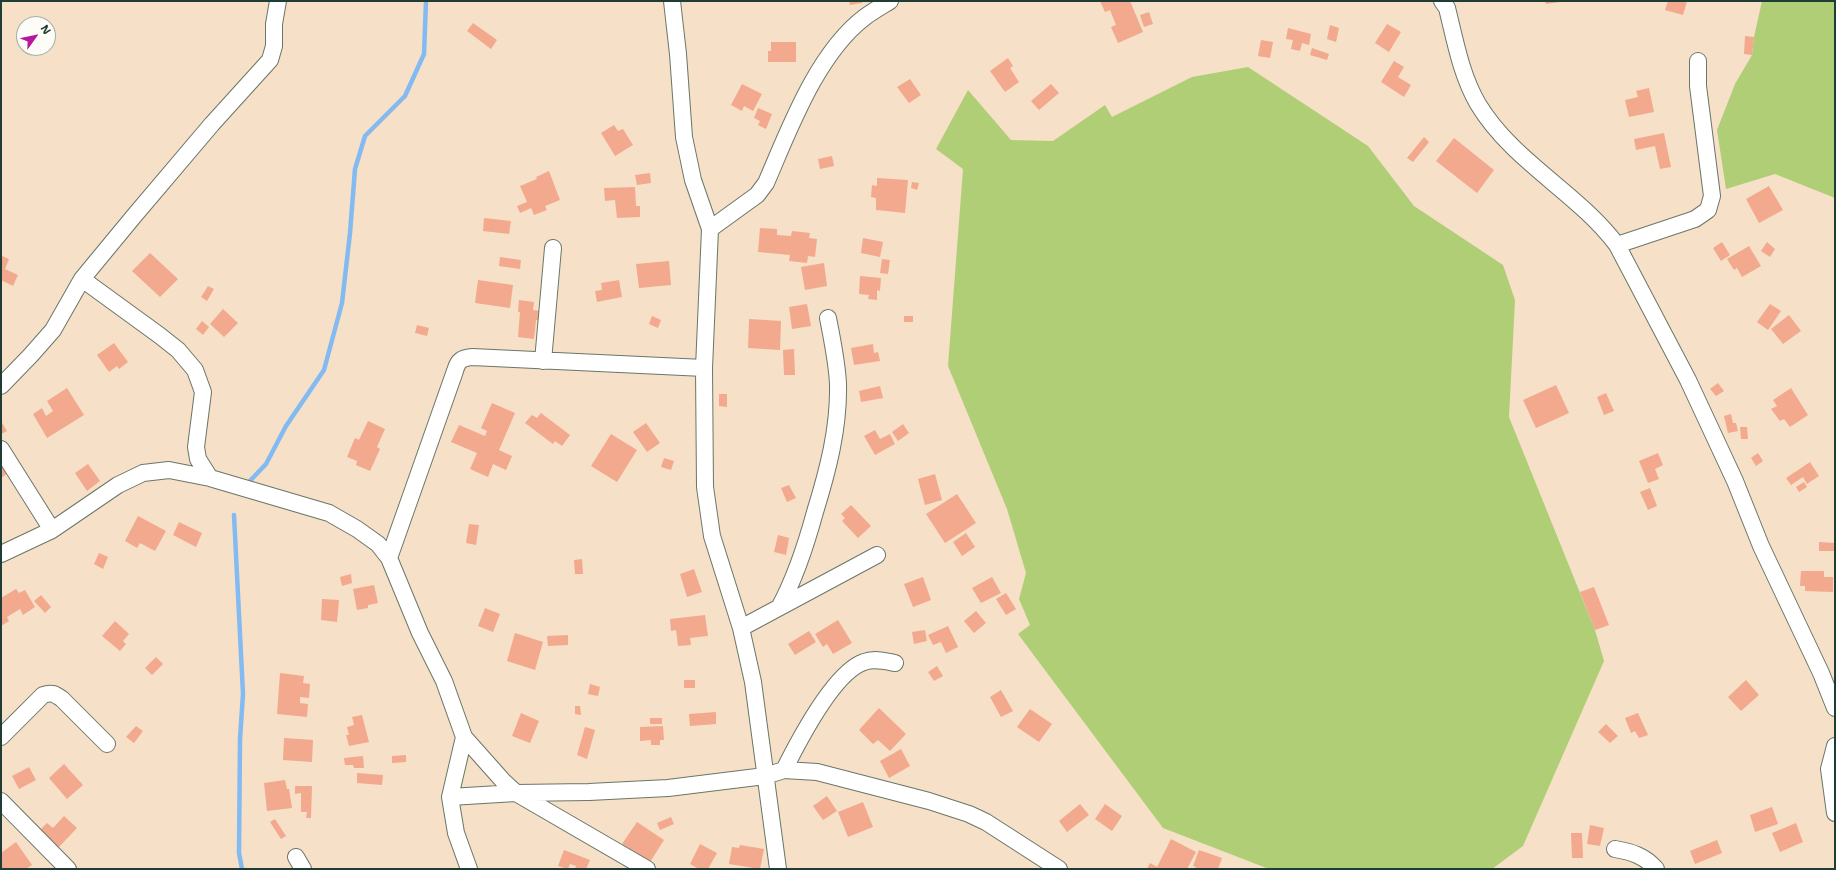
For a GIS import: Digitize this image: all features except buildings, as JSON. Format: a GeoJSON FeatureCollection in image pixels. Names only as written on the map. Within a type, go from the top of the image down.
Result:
{"type":"FeatureCollection","features":[{"type":"Feature","properties":{"kind":"street"},"geometry":{"type":"LineString","coordinates":[[1,386],[53,330],[82,279],[202,135],[270,60],[274,46],[274,24],[278,1]]}},
{"type":"Feature","properties":{"kind":"street"},"geometry":{"type":"LineString","coordinates":[[672,1],[678,54],[684,137],[694,180],[710,229],[704,368],[705,486],[712,536],[741,628],[753,682],[778,869]]}},
{"type":"Feature","properties":{"kind":"street"},"geometry":{"type":"LineString","coordinates":[[710,229],[757,195],[766,183],[805,94],[823,64],[836,47],[864,18],[890,1]]}},
{"type":"Feature","properties":{"kind":"street"},"geometry":{"type":"LineString","coordinates":[[1442,1],[1447,8],[1469,87],[1491,122],[1526,161],[1593,218],[1608,233],[1617,245],[1691,387],[1735,481],[1761,546],[1821,673],[1835,708]]}},
{"type":"Feature","properties":{"kind":"street"},"geometry":{"type":"LineString","coordinates":[[1617,245],[1695,219],[1708,210],[1712,196],[1698,86],[1698,61]]}},
{"type":"Feature","properties":{"kind":"street"},"geometry":{"type":"LineString","coordinates":[[543,361],[553,248]]}},
{"type":"Feature","properties":{"kind":"street"},"geometry":{"type":"LineString","coordinates":[[82,279],[178,350],[195,370],[203,392],[196,447],[198,459],[210,478]]}},
{"type":"Feature","properties":{"kind":"street"},"geometry":{"type":"LineString","coordinates":[[780,606],[792,584],[807,541],[829,462],[837,424],[838,383],[828,318]]}},
{"type":"Feature","properties":{"kind":"street"},"geometry":{"type":"LineString","coordinates":[[389,558],[458,362],[462,359],[472,357],[704,368]]}},
{"type":"Feature","properties":{"kind":"street"},"geometry":{"type":"LineString","coordinates":[[1,449],[52,530]]}},
{"type":"Feature","properties":{"kind":"street"},"geometry":{"type":"LineString","coordinates":[[1,554],[52,530],[118,485],[143,473],[169,470],[210,478],[329,513],[357,528],[378,544],[389,558],[420,633],[444,681],[464,737],[504,782],[516,793],[647,869]]}},
{"type":"Feature","properties":{"kind":"street"},"geometry":{"type":"LineString","coordinates":[[741,628],[877,555]]}},
{"type":"Feature","properties":{"kind":"street"},"geometry":{"type":"LineString","coordinates":[[784,770],[815,714],[849,670],[864,662],[880,660],[895,663]]}},
{"type":"Feature","properties":{"kind":"street"},"geometry":{"type":"LineString","coordinates":[[1,737],[44,695],[49,693],[55,694],[62,699],[107,744]]}},
{"type":"Feature","properties":{"kind":"street"},"geometry":{"type":"LineString","coordinates":[[464,737],[450,797],[456,833],[468,869]]}},
{"type":"Feature","properties":{"kind":"street"},"geometry":{"type":"LineString","coordinates":[[1835,746],[1829,769],[1835,813]]}},
{"type":"Feature","properties":{"kind":"street"},"geometry":{"type":"LineString","coordinates":[[450,797],[516,793],[589,792],[668,788],[765,776],[784,770],[817,772],[969,814],[986,822],[1059,869]]}},
{"type":"Feature","properties":{"kind":"street"},"geometry":{"type":"LineString","coordinates":[[1,801],[68,869]]}},
{"type":"Feature","properties":{"kind":"street"},"geometry":{"type":"LineString","coordinates":[[1615,849],[1632,852],[1648,860],[1656,869]]}},
{"type":"Feature","properties":{"kind":"green space"},"geometry":{"type":"Polygon","coordinates":[[[1762,1],[1835,1],[1835,198],[1775,174],[1726,189],[1717,130],[1735,84],[1752,55],[1754,37],[1762,1]]]}},
{"type":"Feature","properties":{"kind":"green space"},"geometry":{"type":"Polygon","coordinates":[[[1248,67],[1368,146],[1414,206],[1503,265],[1515,300],[1509,417],[1595,630],[1604,661],[1523,846],[1492,869],[1269,869],[1163,828],[1018,634],[1030,625],[1019,599],[1026,573],[1007,509],[948,366],[963,169],[936,149],[968,90],[1011,140],[1053,141],[1105,105],[1112,117],[1192,77],[1248,67]]]}},
{"type":"Feature","properties":{"kind":"waterway"},"geometry":{"type":"LineString","coordinates":[[248,483],[266,464],[286,426],[324,370],[342,303],[350,233],[355,169],[365,136],[405,96],[424,54],[426,1]]}},
{"type":"Feature","properties":{"kind":"waterway"},"geometry":{"type":"LineString","coordinates":[[234,515],[243,694],[240,739],[239,853],[242,869]]}}]}
